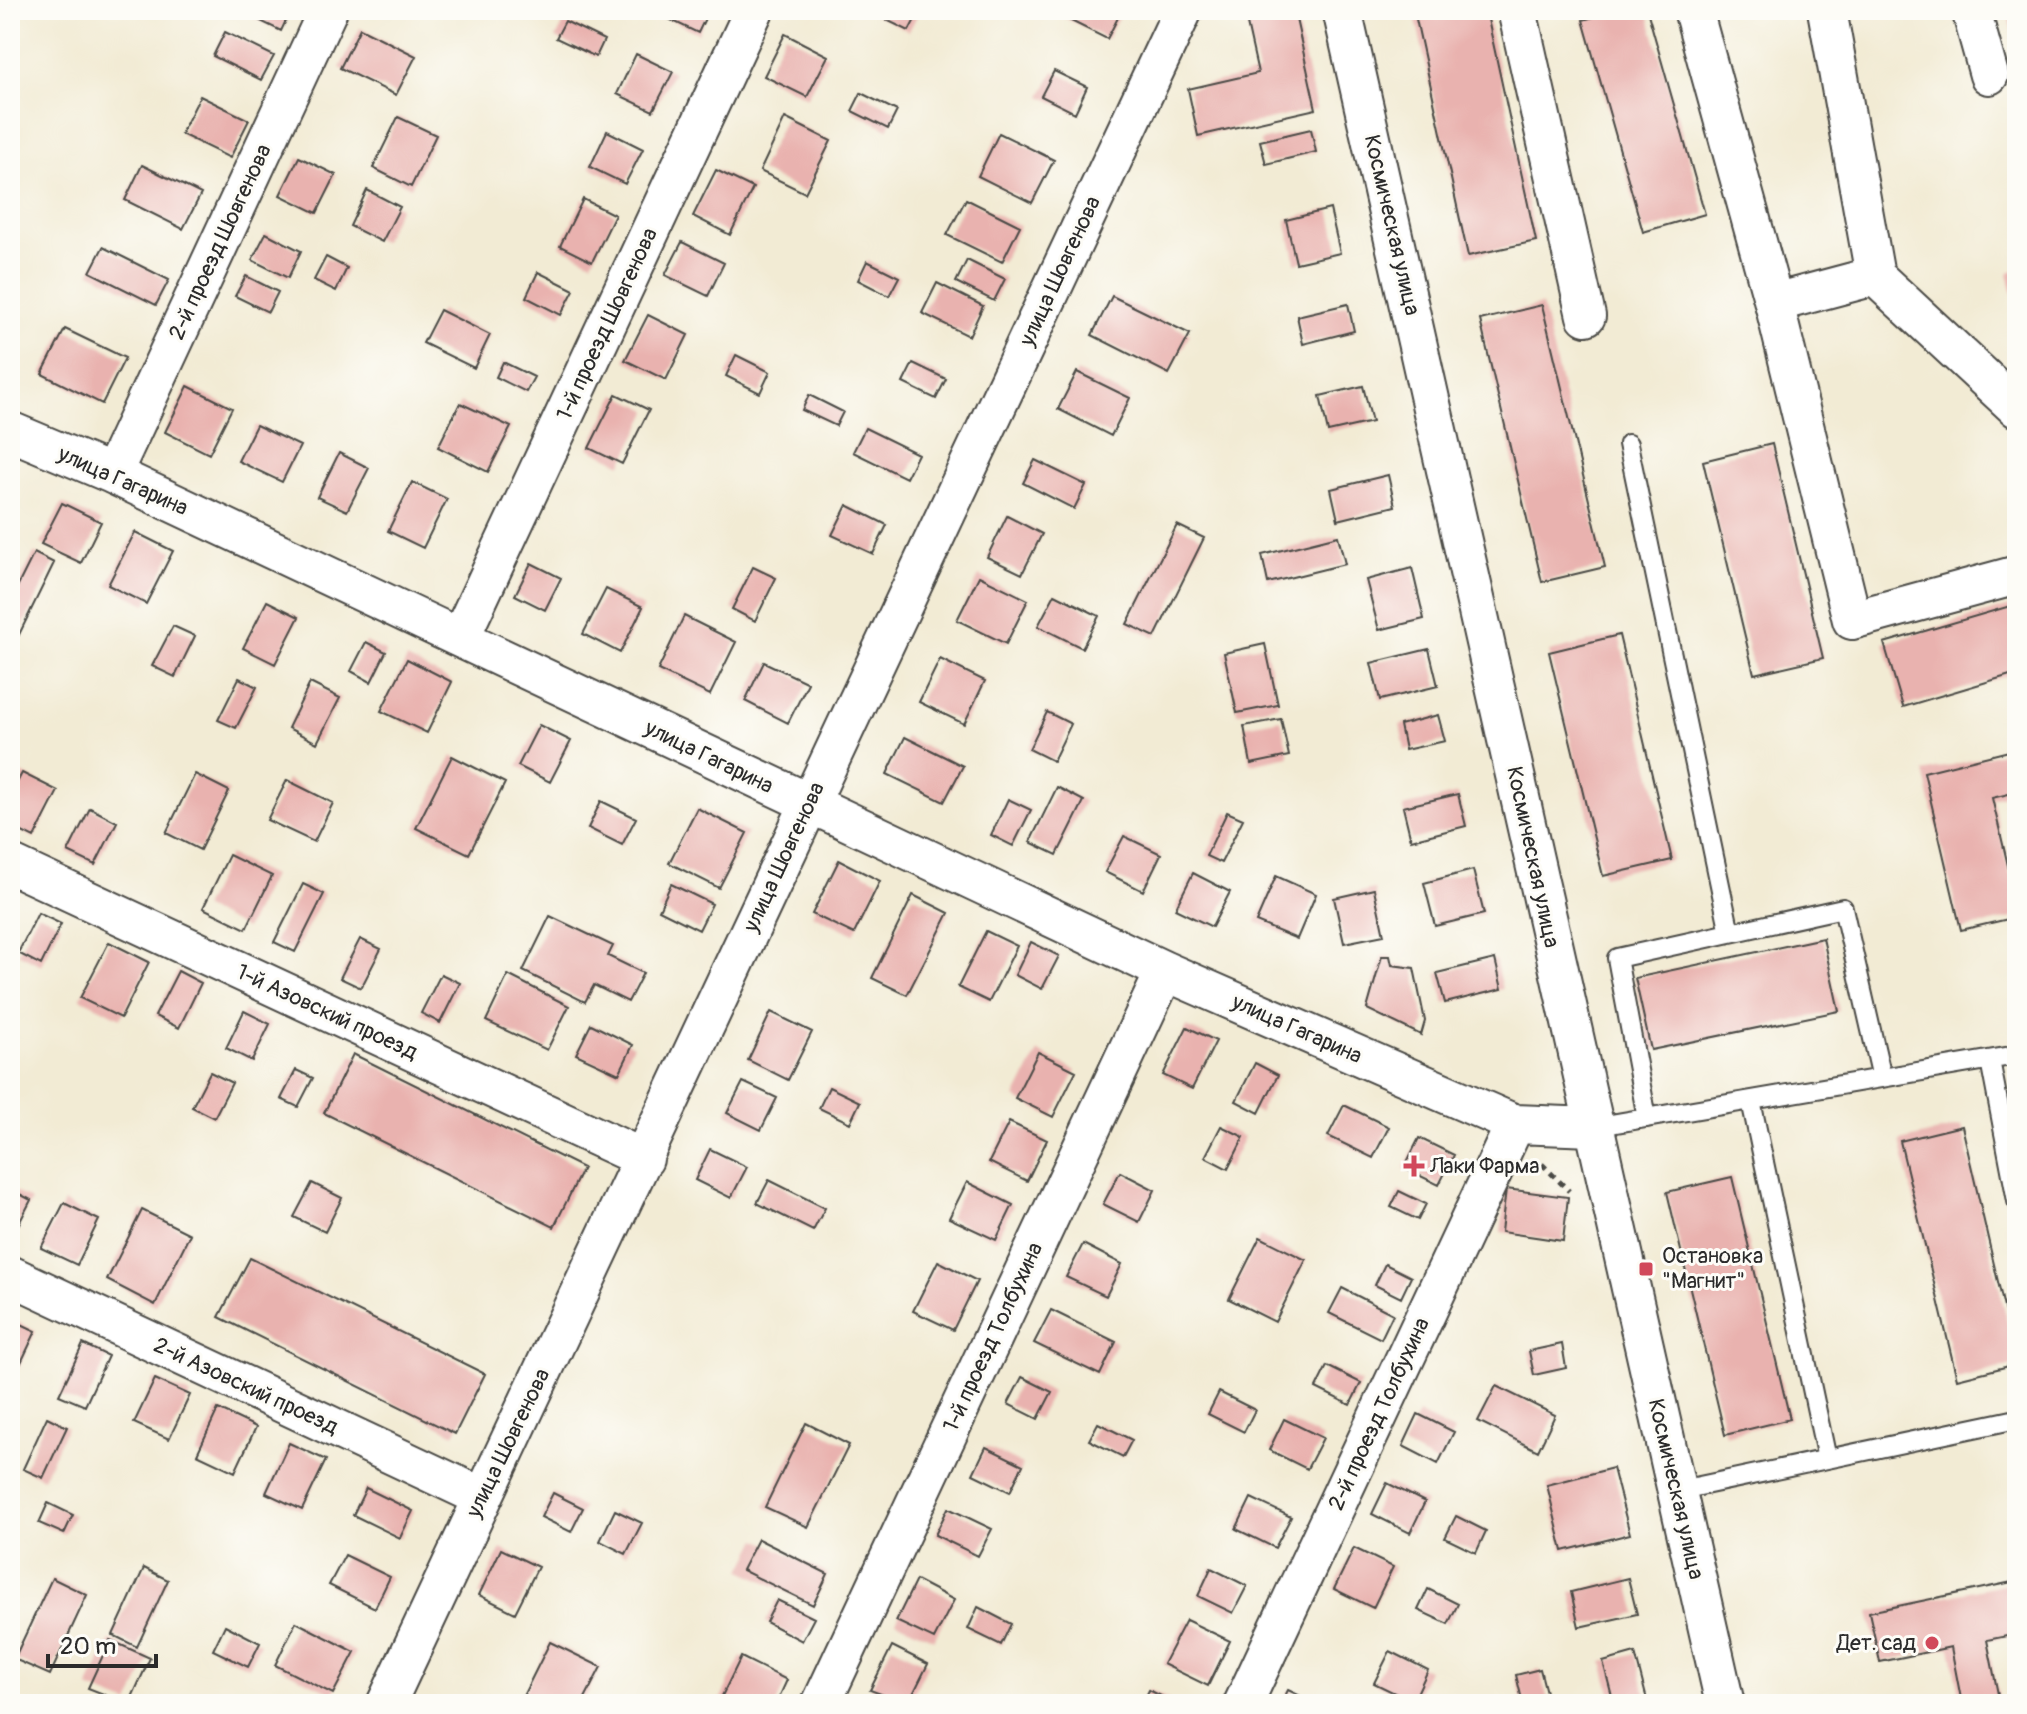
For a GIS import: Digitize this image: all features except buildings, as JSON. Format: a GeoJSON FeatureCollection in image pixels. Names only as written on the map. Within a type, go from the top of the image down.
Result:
{"type":"FeatureCollection","features":[{"type":"Feature","properties":{"kind":"street","name":"2-й проезд Шовгенова"},"geometry":{"type":"LineString","coordinates":[[112,474],[328,10]]}},
{"type":"Feature","properties":{"kind":"street","name":"1-й проезд Шовгенова"},"geometry":{"type":"LineString","coordinates":[[460,638],[754,10]]}},
{"type":"Feature","properties":{"kind":"street","name":"улица Шовгенова"},"geometry":{"type":"LineString","coordinates":[[386,1704],[1183,10]]}},
{"type":"Feature","properties":{"kind":"street","name":"Космическая улица"},"geometry":{"type":"LineString","coordinates":[[1342,10],[1725,1704]]}},
{"type":"Feature","properties":{"kind":"street"},"geometry":{"type":"LineString","coordinates":[[1517,10],[1586,316]]}},
{"type":"Feature","properties":{"kind":"street"},"geometry":{"type":"LineString","coordinates":[[1693,10],[1774,303],[1852,620],[2017,575]]}},
{"type":"Feature","properties":{"kind":"street"},"geometry":{"type":"LineString","coordinates":[[1827,10],[1875,276],[2017,408]]}},
{"type":"Feature","properties":{"kind":"street"},"geometry":{"type":"LineString","coordinates":[[1971,10],[1989,75]]}},
{"type":"Feature","properties":{"kind":"street"},"geometry":{"type":"LineString","coordinates":[[1774,303],[1875,276]]}},
{"type":"Feature","properties":{"kind":"street","name":"улица Гагарина"},"geometry":{"type":"LineString","coordinates":[[10,431],[112,474],[1165,971],[1515,1124],[1593,1127]]}},
{"type":"Feature","properties":{"kind":"street","name":"1-й Азовский проезд"},"geometry":{"type":"LineString","coordinates":[[10,864],[644,1159]]}},
{"type":"Feature","properties":{"kind":"street","name":"1-й проезд Толбухина"},"geometry":{"type":"LineString","coordinates":[[821,1704],[1165,971]]}},
{"type":"Feature","properties":{"kind":"street","name":"2-й проезд Толбухина"},"geometry":{"type":"LineString","coordinates":[[1243,1704],[1515,1124]]}},
{"type":"Feature","properties":{"kind":"street","name":"2-й Азовский проезд"},"geometry":{"type":"LineString","coordinates":[[10,1275],[482,1497]]}},
{"type":"Feature","properties":{"kind":"lane"},"geometry":{"type":"LineString","coordinates":[[1628,444],[1730,933]]}},
{"type":"Feature","properties":{"kind":"lane"},"geometry":{"type":"LineString","coordinates":[[1647,1118],[1617,958],[1843,908],[1882,1078]]}},
{"type":"Feature","properties":{"kind":"lane"},"geometry":{"type":"LineString","coordinates":[[1593,1127],[2017,1055]]}},
{"type":"Feature","properties":{"kind":"lane"},"geometry":{"type":"LineString","coordinates":[[1990,1060],[2017,1201]]}},
{"type":"Feature","properties":{"kind":"lane"},"geometry":{"type":"LineString","coordinates":[[1751,1101],[1827,1459]]}},
{"type":"Feature","properties":{"kind":"lane"},"geometry":{"type":"LineString","coordinates":[[1676,1491],[2017,1419]]}},
{"type":"Feature","properties":{"kind":"place","name":"Лаки Фарма"},"geometry":{"type":"Point","coordinates":[1414,1166]}},
{"type":"Feature","properties":{"kind":"place","name":"Остановка \"Магнит\""},"geometry":{"type":"Point","coordinates":[1646,1269]}},
{"type":"Feature","properties":{"kind":"place","name":"Дет. сад"},"geometry":{"type":"Point","coordinates":[1932,1643]}}]}
